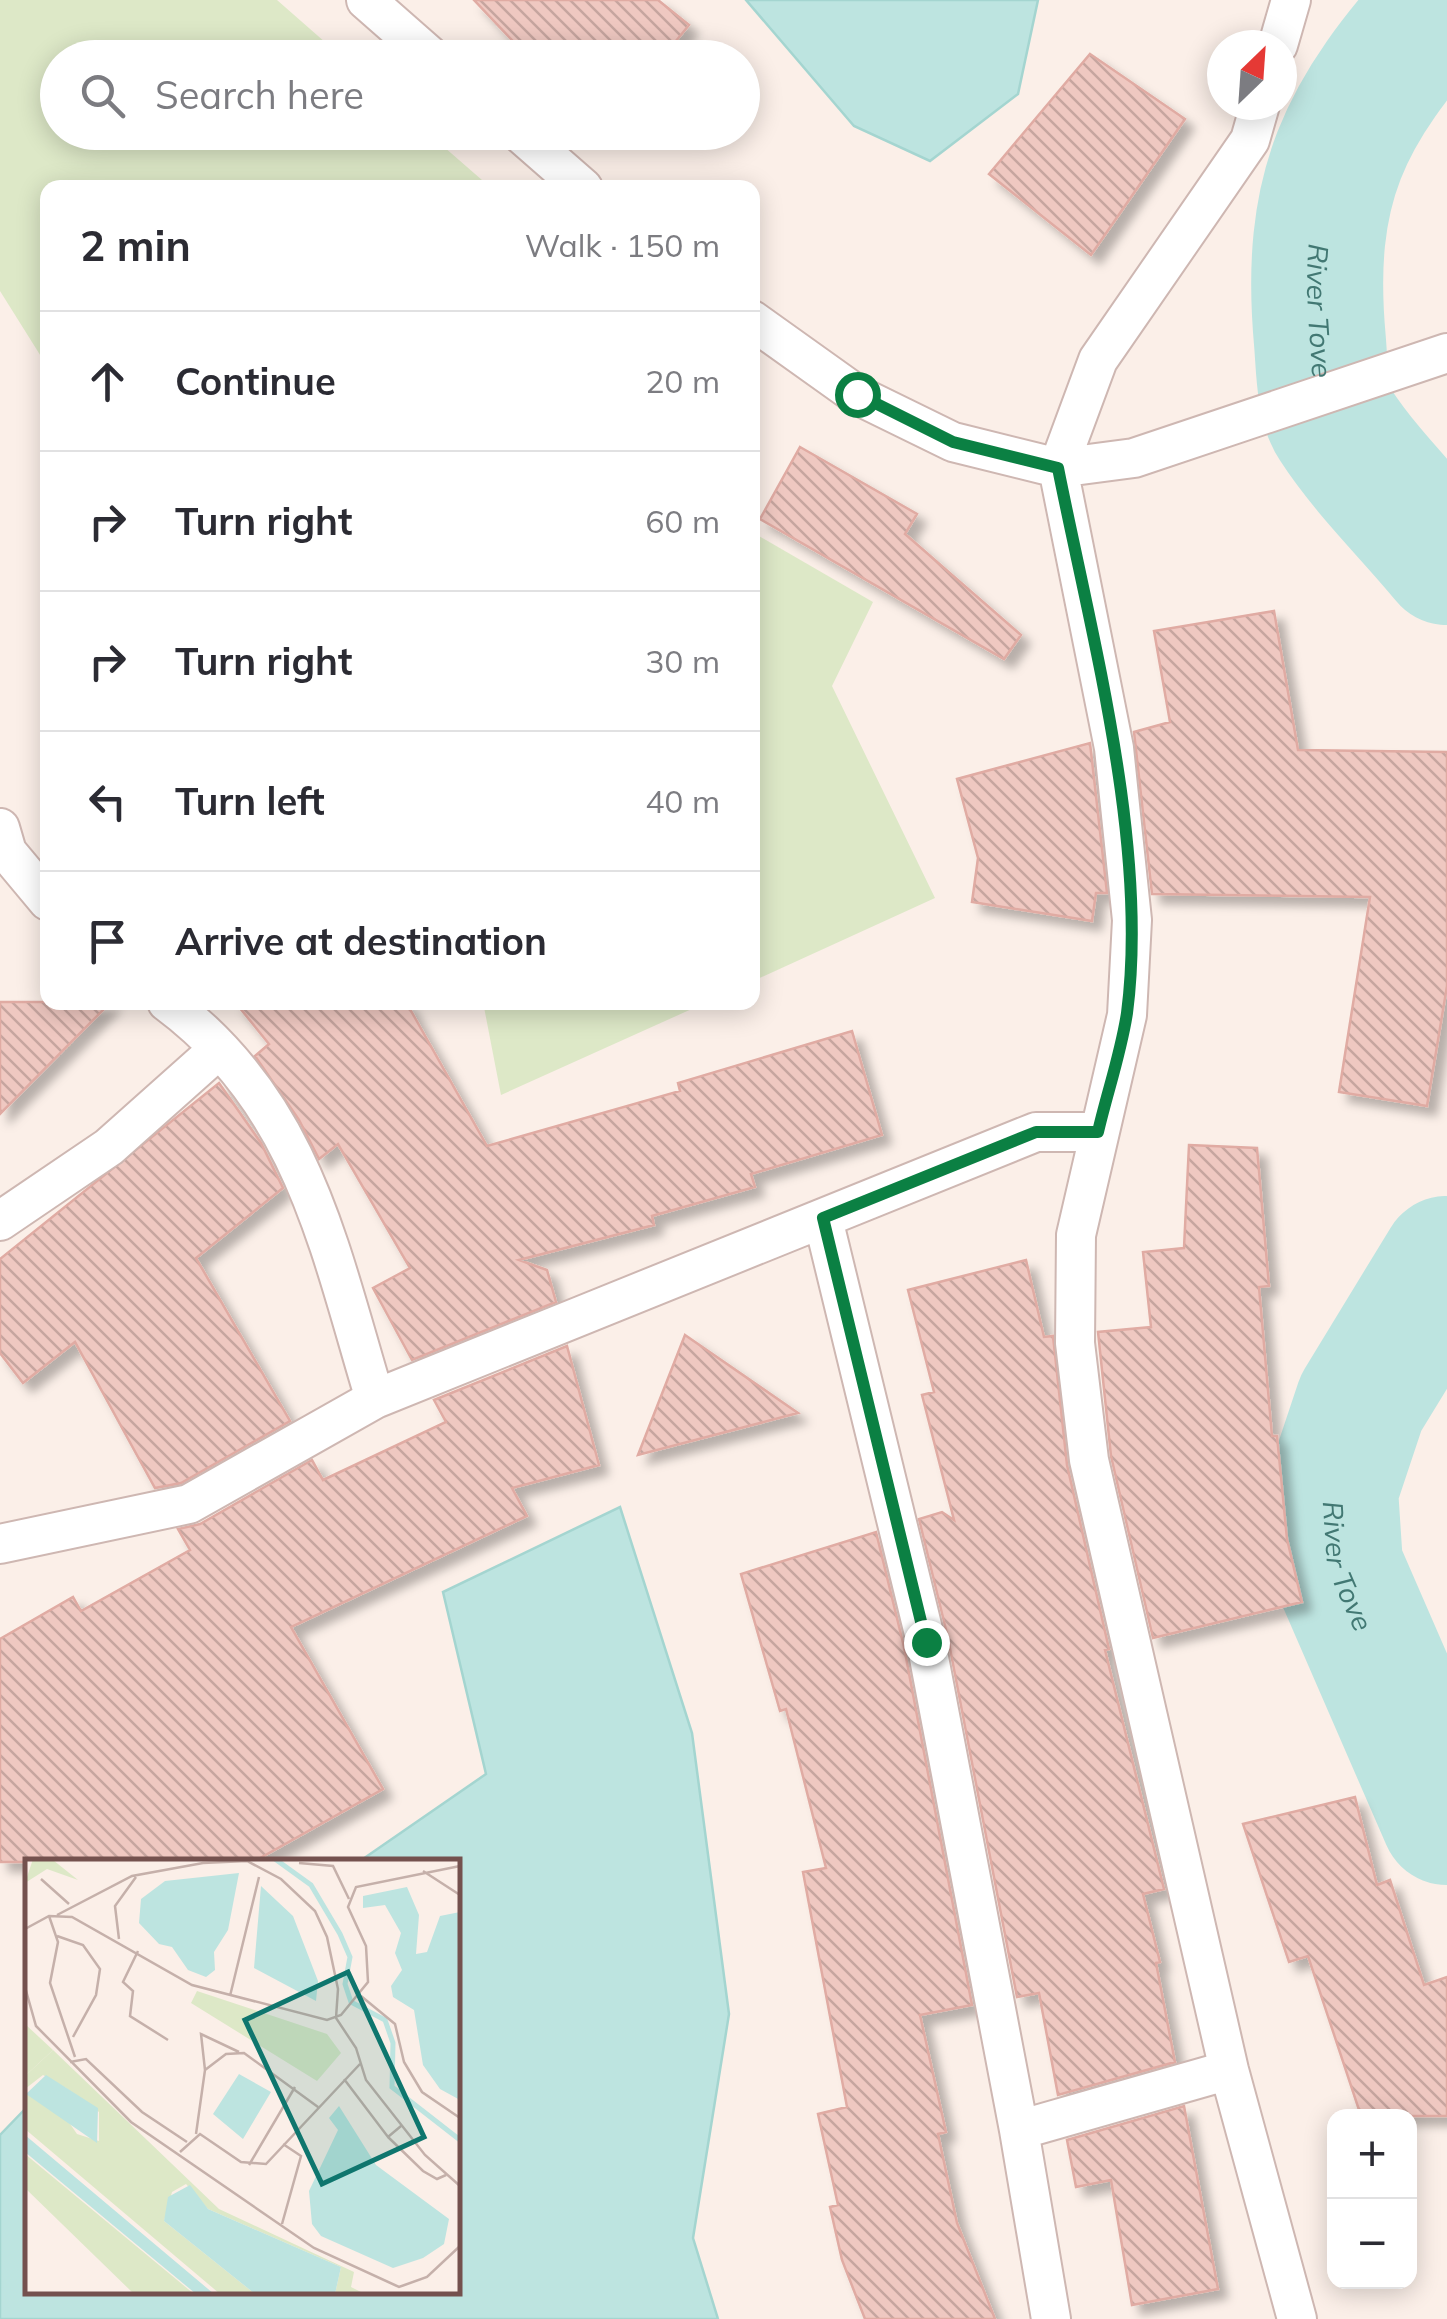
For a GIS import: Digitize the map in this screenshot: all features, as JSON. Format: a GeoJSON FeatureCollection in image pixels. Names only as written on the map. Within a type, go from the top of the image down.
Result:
{"type":"FeatureCollection","features":[{"type":"Feature","properties":{"kind":"lane"},"geometry":{"type":"LineString","coordinates":[[366,0],[412,40]]}},
{"type":"Feature","properties":{"kind":"lane"},"geometry":{"type":"LineString","coordinates":[[1282,30],[1290,0]]}},
{"type":"Feature","properties":{"kind":"lane"},"geometry":{"type":"LineString","coordinates":[[1256,120],[1250,140],[1098,360],[1058,468],[1114,748],[1132,920],[1126,1015],[1076,1236],[1075,1343],[1089,1460],[1229,2070],[1297,2319]]}},
{"type":"Feature","properties":{"kind":"lane"},"geometry":{"type":"LineString","coordinates":[[540,150],[574,180]]}},
{"type":"Feature","properties":{"kind":"lane"},"geometry":{"type":"LineString","coordinates":[[760,326],[857,394],[953,442],[1058,468],[1134,458],[1447,353]]}},
{"type":"Feature","properties":{"kind":"lane"},"geometry":{"type":"LineString","coordinates":[[0,828],[7,852],[40,891]]}},
{"type":"Feature","properties":{"kind":"lane"},"geometry":{"type":"LineString","coordinates":[[176,1010],[252,1083],[302,1165],[375,1399]]}},
{"type":"Feature","properties":{"kind":"lane"},"geometry":{"type":"LineString","coordinates":[[0,1220],[109,1146],[219,1049]]}},
{"type":"Feature","properties":{"kind":"lane"},"geometry":{"type":"LineString","coordinates":[[0,1544],[189,1504],[375,1399],[1036,1132],[1098,1132]]}},
{"type":"Feature","properties":{"kind":"lane"},"geometry":{"type":"LineString","coordinates":[[823,1218],[926,1642],[1051,2319]]}},
{"type":"Feature","properties":{"kind":"lane"},"geometry":{"type":"LineString","coordinates":[[1019,2130],[1229,2070]]}},
{"type":"Feature","properties":{"kind":"green space"},"geometry":{"type":"Polygon","coordinates":[[[0,0],[277,0],[323,40],[40,40],[40,150],[448,150],[482,180],[40,180],[40,355],[0,291],[0,0]]]}},
{"type":"Feature","properties":{"kind":"green space"},"geometry":{"type":"Polygon","coordinates":[[[760,537],[873,602],[832,686],[935,898],[760,978],[760,537]]]}},
{"type":"Feature","properties":{"kind":"green space"},"geometry":{"type":"Polygon","coordinates":[[[485,1010],[689,1010],[501,1095],[485,1010]]]}},
{"type":"Feature","properties":{"kind":"water"},"geometry":{"type":"Polygon","coordinates":[[[746,0],[1038,0],[1018,94],[930,161],[854,126],[746,0]]]}},
{"type":"Feature","properties":{"kind":"water"},"geometry":{"type":"Polygon","coordinates":[[[620,1507],[692,1733],[729,2014],[693,2238],[718,2319],[0,2319],[0,2135],[25,2109],[25,2294],[460,2294],[460,1859],[363,1859],[486,1774],[443,1592],[620,1507]]]}},
{"type":"Feature","properties":{"kind":"building"},"geometry":{"type":"Polygon","coordinates":[[[474,0],[658,0],[689,25],[677,40],[512,40],[474,0]]]}},
{"type":"Feature","properties":{"kind":"building"},"geometry":{"type":"Polygon","coordinates":[[[1090,54],[1185,119],[1091,255],[989,174],[1090,54]]]}},
{"type":"Feature","properties":{"kind":"building"},"geometry":{"type":"Polygon","coordinates":[[[800,447],[917,514],[905,534],[1021,635],[1004,659],[760,519],[800,447]]]}},
{"type":"Feature","properties":{"kind":"building"},"geometry":{"type":"Polygon","coordinates":[[[1274,611],[1298,750],[1447,752],[1447,986],[1427,1106],[1339,1092],[1370,897],[1152,894],[1134,732],[1170,722],[1154,631],[1274,611]]]}},
{"type":"Feature","properties":{"kind":"building"},"geometry":{"type":"Polygon","coordinates":[[[1090,743],[1107,893],[1096,893],[1092,921],[972,902],[978,858],[957,779],[1090,743]]]}},
{"type":"Feature","properties":{"kind":"building"},"geometry":{"type":"Polygon","coordinates":[[[0,1002],[40,1002],[40,1010],[103,1010],[0,1114],[0,1002]]]}},
{"type":"Feature","properties":{"kind":"building"},"geometry":{"type":"Polygon","coordinates":[[[241,1010],[410,1010],[487,1146],[680,1091],[678,1083],[852,1031],[882,1135],[751,1174],[755,1187],[652,1216],[654,1225],[519,1260],[547,1270],[556,1302],[412,1360],[373,1288],[410,1268],[338,1144],[319,1159],[299,1120],[255,1056],[269,1044],[241,1010]]]}},
{"type":"Feature","properties":{"kind":"building"},"geometry":{"type":"Polygon","coordinates":[[[219,1083],[261,1143],[283,1188],[196,1258],[290,1421],[181,1483],[155,1488],[75,1342],[23,1383],[0,1353],[0,1259],[219,1083]]]}},
{"type":"Feature","properties":{"kind":"building"},"geometry":{"type":"Polygon","coordinates":[[[1189,1145],[1257,1148],[1269,1286],[1259,1287],[1272,1436],[1277,1436],[1287,1539],[1302,1602],[1153,1638],[1111,1456],[1098,1332],[1151,1327],[1143,1252],[1184,1248],[1189,1145]]]}},
{"type":"Feature","properties":{"kind":"building"},"geometry":{"type":"Polygon","coordinates":[[[1026,1260],[1044,1337],[1053,1336],[1067,1465],[1109,1649],[1105,1650],[1164,1889],[1143,1894],[1160,1962],[1156,1963],[1175,2062],[1058,2095],[1039,1993],[1017,1997],[948,1638],[919,1519],[942,1512],[954,1520],[922,1395],[934,1392],[908,1290],[1026,1260]]]}},
{"type":"Feature","properties":{"kind":"building"},"geometry":{"type":"Polygon","coordinates":[[[685,1335],[798,1413],[638,1455],[685,1335]]]}},
{"type":"Feature","properties":{"kind":"building"},"geometry":{"type":"Polygon","coordinates":[[[567,1346],[599,1465],[512,1488],[527,1516],[291,1627],[383,1789],[258,1859],[0,1862],[0,1639],[73,1597],[81,1611],[190,1550],[178,1529],[200,1524],[312,1460],[323,1480],[446,1422],[434,1400],[567,1346]]]}},
{"type":"Feature","properties":{"kind":"building"},"geometry":{"type":"Polygon","coordinates":[[[876,1532],[904,1647],[972,2005],[920,2015],[946,2132],[938,2134],[957,2223],[995,2319],[865,2319],[842,2260],[830,2207],[838,2205],[818,2114],[847,2107],[803,1872],[826,1868],[786,1709],[780,1711],[741,1574],[876,1532]]]}},
{"type":"Feature","properties":{"kind":"building"},"geometry":{"type":"Polygon","coordinates":[[[1355,1797],[1377,1885],[1390,1880],[1424,1985],[1447,1977],[1447,2116],[1417,2116],[1417,2109],[1359,2109],[1308,1956],[1289,1962],[1243,1824],[1355,1797]]]}},
{"type":"Feature","properties":{"kind":"building"},"geometry":{"type":"Polygon","coordinates":[[[1184,2106],[1218,2289],[1132,2305],[1111,2180],[1076,2187],[1067,2140],[1184,2106]]]}},
{"type":"Feature","properties":{"kind":"waterway","name":"River Tove"},"geometry":{"type":"LineString","coordinates":[[1446,0],[1381,79],[1339,155],[1319,239],[1317,288],[1323,385],[1331,416],[1347,442],[1447,559]]}},
{"type":"Feature","properties":{"kind":"waterway","name":"River Tove"},"geometry":{"type":"LineString","coordinates":[[1447,1262],[1361,1403],[1332,1490],[1337,1566],[1447,1819]]}},
{"type":"Feature","properties":{"kind":"route"},"geometry":{"type":"LineString","coordinates":[[857,394],[953,442],[1058,468],[1114,748],[1132,920],[1126,1015],[1098,1132],[1036,1132],[823,1218],[926,1642]]}}]}
